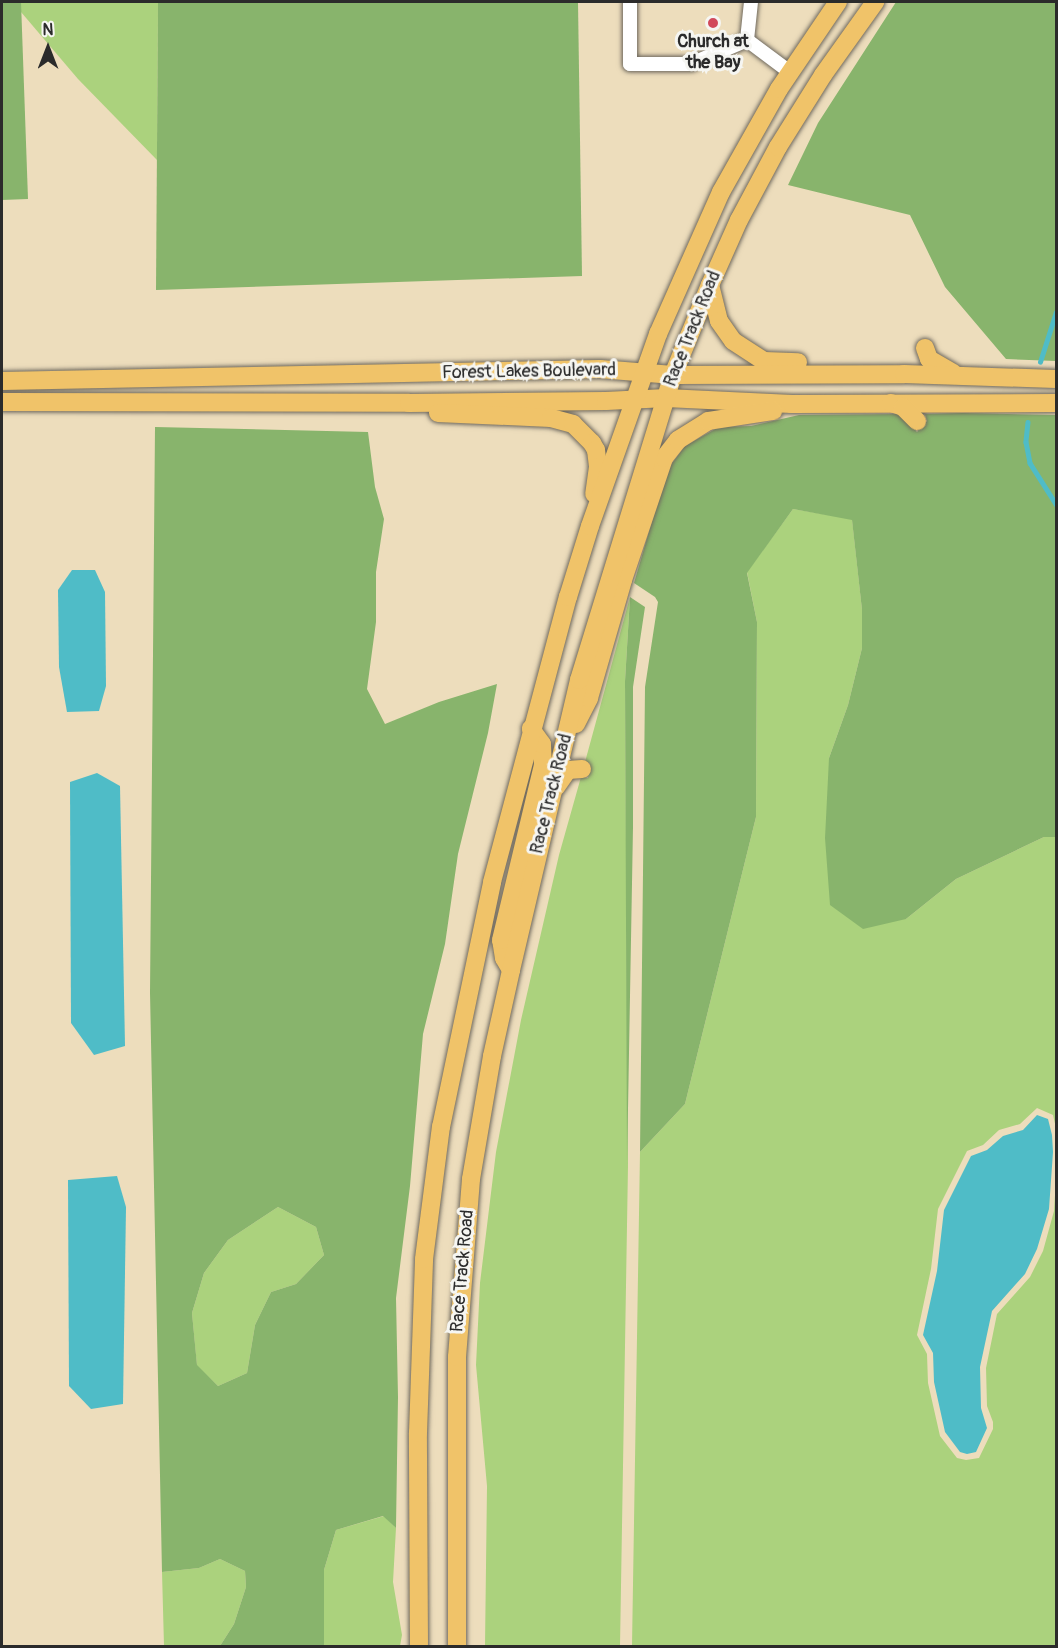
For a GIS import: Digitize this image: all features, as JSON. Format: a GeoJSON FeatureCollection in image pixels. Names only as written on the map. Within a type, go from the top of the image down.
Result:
{"type":"FeatureCollection","features":[{"type":"Feature","properties":{"kind":"main road","name":"Race Track Road"},"geometry":{"type":"LineString","coordinates":[[419,1647],[418,1433],[422,1298],[431,1196],[471,975],[531,729],[590,526],[645,371],[683,274],[721,192],[790,72],[838,2]]}},
{"type":"Feature","properties":{"kind":"main road","name":"Race Track Road"},"geometry":{"type":"LineString","coordinates":[[457,1647],[455,1421],[464,1244],[477,1146],[511,970],[579,680],[673,375],[710,285],[739,220],[778,147],[823,75],[875,2]]}},
{"type":"Feature","properties":{"kind":"main road"},"geometry":{"type":"LineString","coordinates":[[710,285],[724,331],[733,342],[756,358],[764,361],[854,364],[904,374]]}},
{"type":"Feature","properties":{"kind":"main road"},"geometry":{"type":"LineString","coordinates":[[925,348],[929,359],[936,365],[961,376]]}},
{"type":"Feature","properties":{"kind":"main road","name":"Forest Lakes Boulevard"},"geometry":{"type":"LineString","coordinates":[[2,381],[645,371],[673,375],[904,374],[1056,380]]}},
{"type":"Feature","properties":{"kind":"main road"},"geometry":{"type":"LineString","coordinates":[[919,413],[940,391],[1026,391],[1056,388]]}},
{"type":"Feature","properties":{"kind":"main road","name":"Forest Lakes Boulevard"},"geometry":{"type":"LineString","coordinates":[[2,402],[409,403],[666,398],[792,404],[889,403],[919,413],[1056,403]]}},
{"type":"Feature","properties":{"kind":"main road"},"geometry":{"type":"LineString","coordinates":[[189,401],[218,409],[443,413],[563,420],[581,430],[596,450],[598,467],[590,526]]}},
{"type":"Feature","properties":{"kind":"main road"},"geometry":{"type":"LineString","coordinates":[[566,737],[580,719],[589,698],[659,468],[669,450],[678,440],[708,421],[773,411],[792,404]]}},
{"type":"Feature","properties":{"kind":"main road"},"geometry":{"type":"LineString","coordinates":[[511,970],[504,958],[501,940],[543,765],[542,744],[531,729]]}},
{"type":"Feature","properties":{"kind":"main road"},"geometry":{"type":"LineString","coordinates":[[552,794],[568,770],[582,769]]}},
{"type":"Feature","properties":{"kind":"street"},"geometry":{"type":"LineString","coordinates":[[630,2],[630,64],[691,64],[747,40]]}},
{"type":"Feature","properties":{"kind":"street"},"geometry":{"type":"LineString","coordinates":[[747,40],[751,2]]}},
{"type":"Feature","properties":{"kind":"street"},"geometry":{"type":"LineString","coordinates":[[747,40],[790,72]]}},
{"type":"Feature","properties":{"kind":"green space"},"geometry":{"type":"Polygon","coordinates":[[[2,2],[21,2],[28,199],[2,200],[2,2]]]}},
{"type":"Feature","properties":{"kind":"green space"},"geometry":{"type":"Polygon","coordinates":[[[21,2],[158,2],[157,160],[78,79],[21,12],[21,2]]]}},
{"type":"Feature","properties":{"kind":"green space"},"geometry":{"type":"Polygon","coordinates":[[[158,2],[578,2],[582,276],[156,290],[158,2]]]}},
{"type":"Feature","properties":{"kind":"green space"},"geometry":{"type":"Polygon","coordinates":[[[896,2],[1056,2],[1056,361],[1006,359],[945,287],[910,215],[788,185],[818,123],[896,2]]]}},
{"type":"Feature","properties":{"kind":"green space"},"geometry":{"type":"Polygon","coordinates":[[[900,414],[917,432],[927,421],[925,414],[1056,415],[1056,837],[1044,837],[956,879],[906,919],[863,929],[830,905],[825,838],[829,758],[848,705],[862,648],[862,610],[852,520],[793,509],[747,573],[757,622],[756,817],[685,1104],[640,1152],[645,687],[658,602],[655,597],[634,583],[667,470],[685,446],[719,427],[751,426],[799,415],[900,414]]]}},
{"type":"Feature","properties":{"kind":"green space"},"geometry":{"type":"Polygon","coordinates":[[[155,427],[368,432],[375,487],[384,519],[376,572],[376,622],[367,689],[385,724],[439,702],[497,684],[488,733],[458,854],[445,944],[423,1034],[410,1186],[396,1298],[398,1397],[396,1528],[383,1516],[336,1530],[324,1570],[324,1646],[220,1646],[234,1624],[246,1587],[245,1571],[220,1559],[199,1568],[162,1572],[150,993],[155,427]],[[278,1207],[228,1240],[204,1273],[192,1313],[197,1365],[218,1386],[247,1373],[255,1325],[271,1292],[296,1284],[324,1255],[316,1227],[278,1207]]]}},
{"type":"Feature","properties":{"kind":"green space"},"geometry":{"type":"Polygon","coordinates":[[[793,509],[852,519],[862,610],[862,648],[848,705],[829,758],[906,919],[956,879],[1044,837],[1056,837],[1056,1128],[1053,1115],[1037,1108],[1020,1124],[999,1130],[983,1145],[967,1151],[938,1209],[931,1269],[917,1335],[927,1354],[928,1383],[940,1436],[957,1458],[966,1460],[979,1458],[993,1429],[987,1406],[986,1368],[997,1314],[1030,1277],[1043,1251],[1054,1211],[1056,1179],[1056,1646],[632,1646],[640,1152],[685,1104],[756,817],[757,622],[747,572],[793,509]]]}},
{"type":"Feature","properties":{"kind":"green space"},"geometry":{"type":"Polygon","coordinates":[[[630,597],[625,681],[628,1166],[620,1646],[485,1646],[487,1486],[476,1365],[480,1283],[496,1152],[521,1020],[559,855],[581,777],[588,778],[590,763],[585,762],[630,597]]]}},
{"type":"Feature","properties":{"kind":"green space"},"geometry":{"type":"Polygon","coordinates":[[[630,597],[645,607],[633,687],[627,1166],[625,681],[630,597]]]}},
{"type":"Feature","properties":{"kind":"green space"},"geometry":{"type":"Polygon","coordinates":[[[278,1207],[316,1227],[324,1255],[296,1284],[271,1292],[255,1325],[247,1373],[218,1386],[197,1366],[192,1313],[204,1273],[228,1240],[278,1207]]]}},
{"type":"Feature","properties":{"kind":"green space"},"geometry":{"type":"Polygon","coordinates":[[[384,1516],[396,1528],[393,1582],[402,1635],[400,1646],[324,1646],[324,1570],[336,1530],[384,1516]]]}},
{"type":"Feature","properties":{"kind":"green space"},"geometry":{"type":"Polygon","coordinates":[[[220,1559],[245,1571],[246,1587],[234,1624],[220,1646],[164,1646],[162,1572],[199,1568],[220,1559]]]}},
{"type":"Feature","properties":{"kind":"water"},"geometry":{"type":"Polygon","coordinates":[[[72,570],[95,570],[105,592],[106,686],[99,711],[67,712],[59,667],[58,590],[72,570]]]}},
{"type":"Feature","properties":{"kind":"water"},"geometry":{"type":"Polygon","coordinates":[[[97,773],[120,786],[125,1046],[94,1055],[71,1023],[70,782],[97,773]]]}},
{"type":"Feature","properties":{"kind":"water"},"geometry":{"type":"Polygon","coordinates":[[[1037,1115],[1048,1119],[1052,1135],[1049,1209],[1037,1249],[1025,1274],[992,1311],[980,1367],[981,1408],[987,1428],[976,1452],[967,1454],[960,1452],[945,1432],[934,1382],[933,1353],[923,1335],[937,1271],[944,1210],[971,1156],[987,1150],[1003,1136],[1023,1130],[1037,1115]]]}},
{"type":"Feature","properties":{"kind":"water"},"geometry":{"type":"Polygon","coordinates":[[[117,1176],[126,1207],[123,1404],[91,1409],[69,1386],[68,1180],[117,1176]]]}},
{"type":"Feature","properties":{"kind":"waterway"},"geometry":{"type":"LineString","coordinates":[[1040,362],[1056,312]]}},
{"type":"Feature","properties":{"kind":"waterway"},"geometry":{"type":"LineString","coordinates":[[1028,422],[1026,442],[1030,463],[1056,504]]}},
{"type":"Feature","properties":{"kind":"place","name":"Church at the Bay"},"geometry":{"type":"Point","coordinates":[713,23]}}]}
